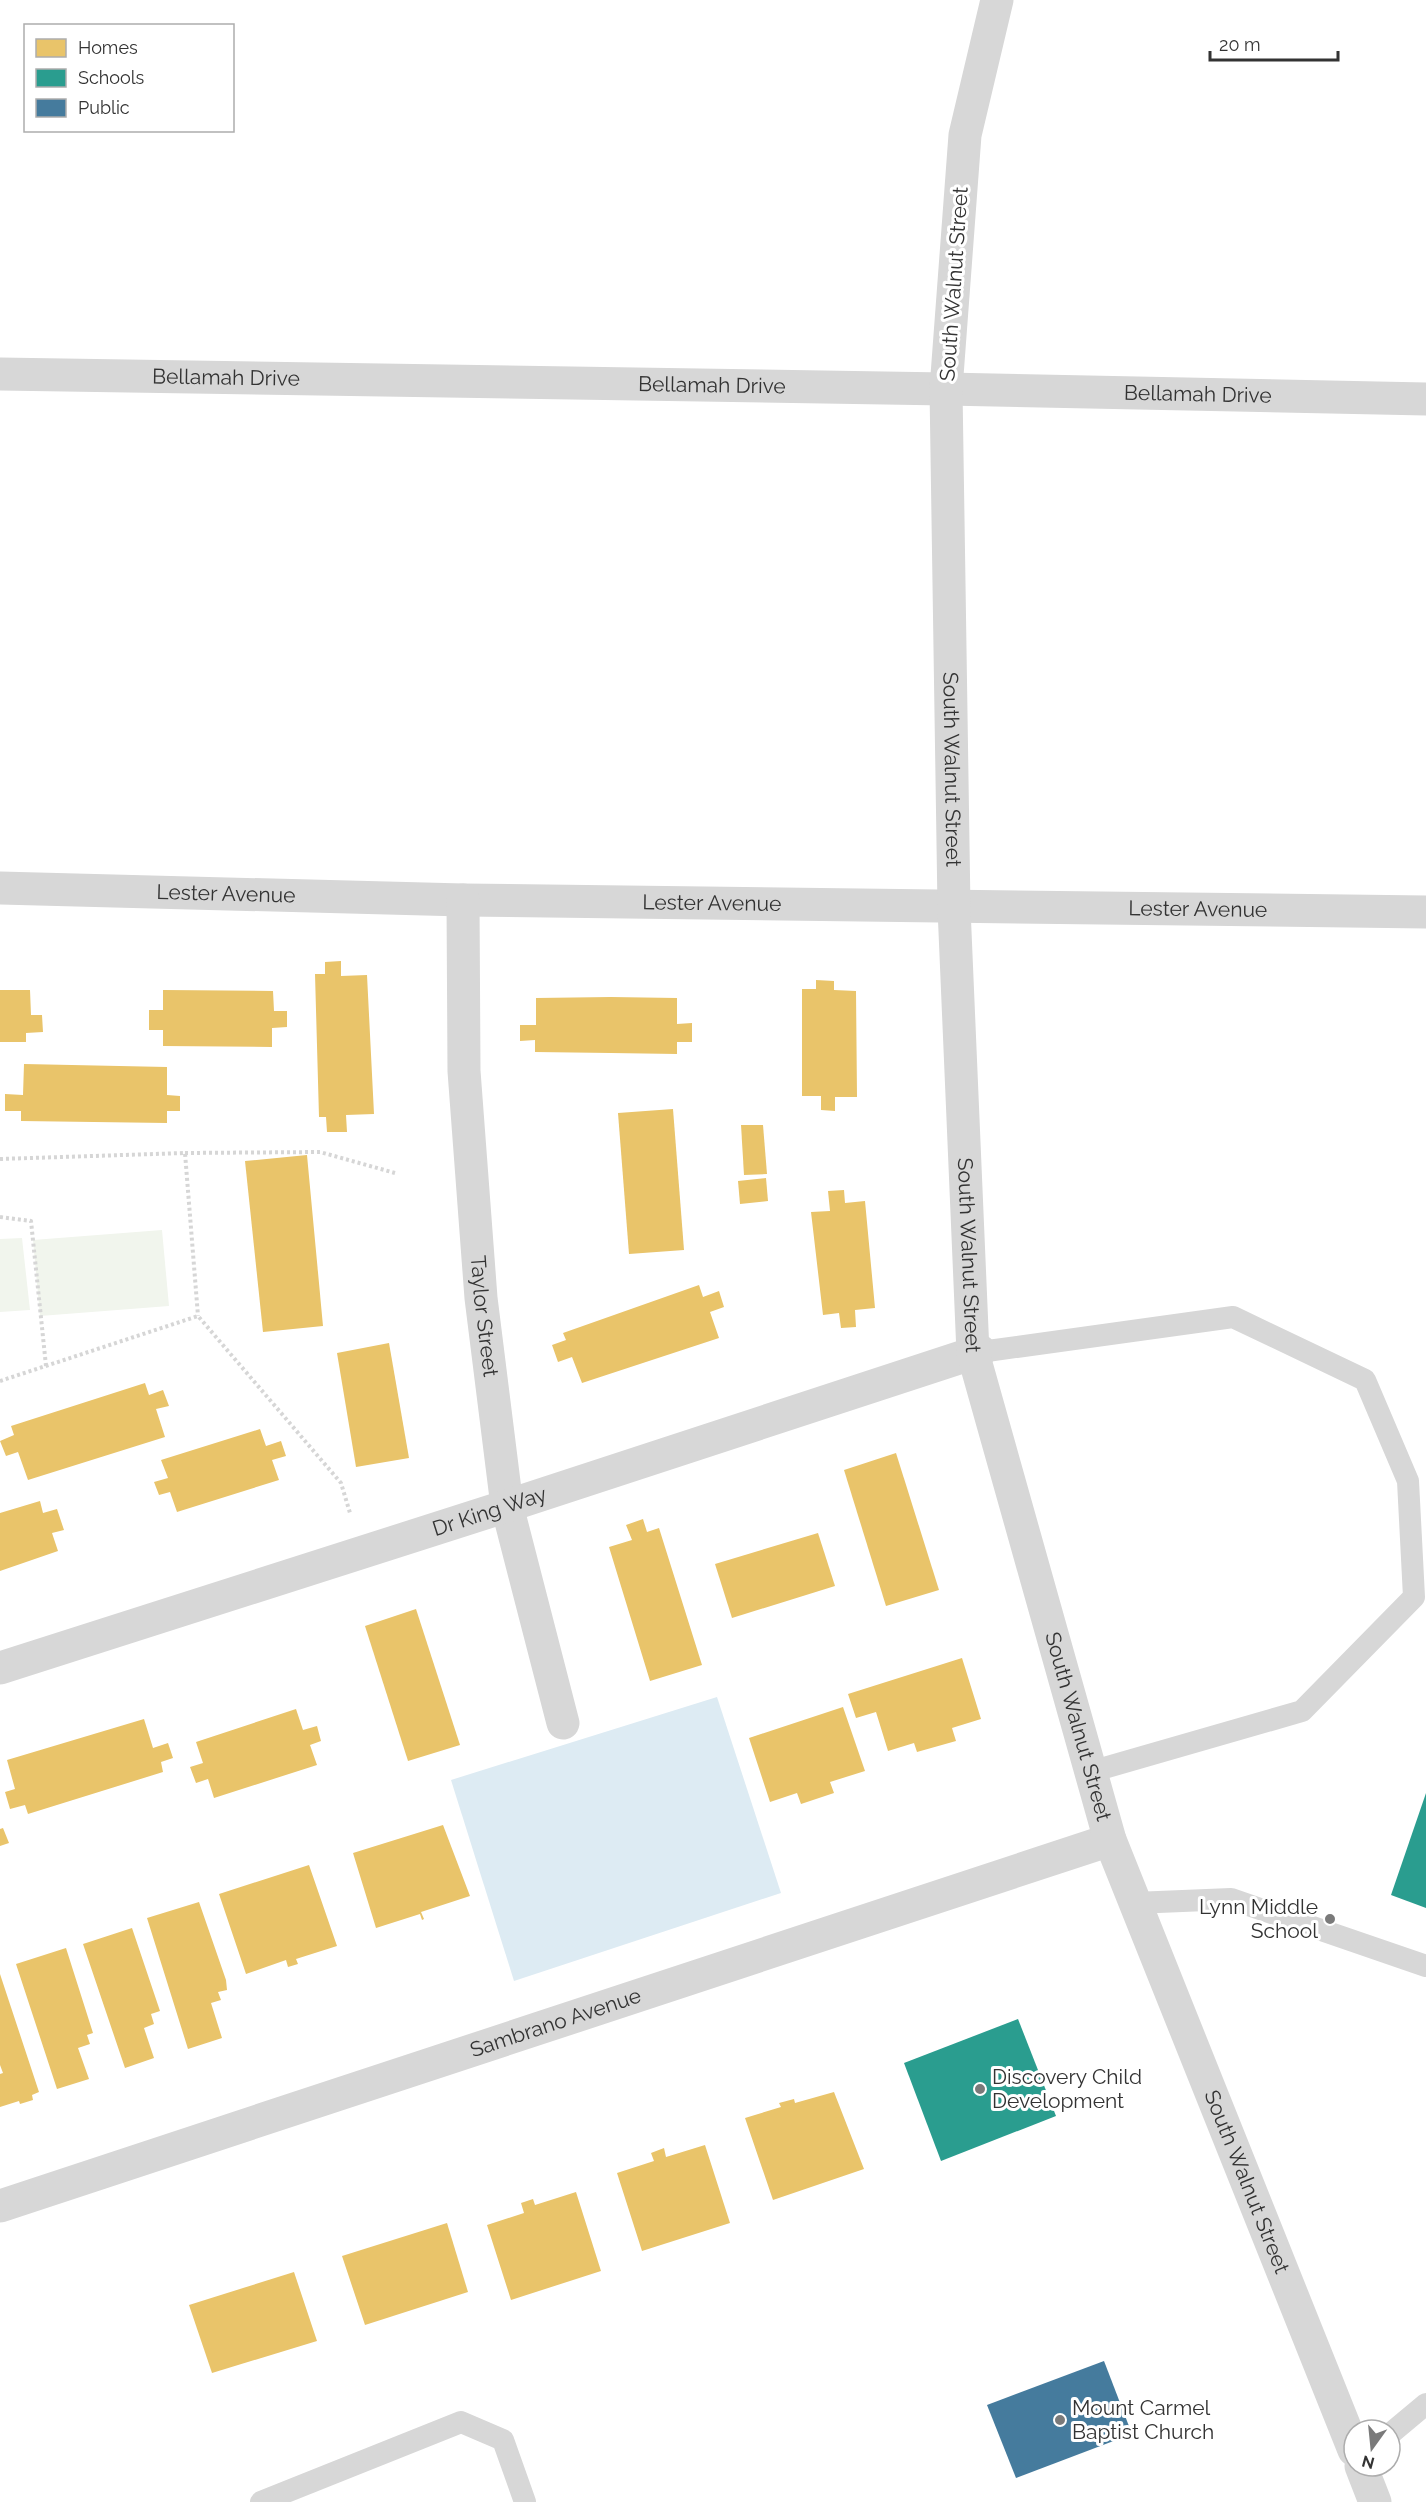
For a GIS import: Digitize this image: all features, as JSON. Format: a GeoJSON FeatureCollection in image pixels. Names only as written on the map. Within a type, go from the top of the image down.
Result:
{"type":"FeatureCollection","features":[{"type":"Feature","properties":{"kind":"street","name":"South Walnut Street"},"geometry":{"type":"LineString","coordinates":[[997,0],[964,135],[946,389],[954,908],[977,1352],[1110,1840],[1342,2420]]}},
{"type":"Feature","properties":{"kind":"street","name":"Bellamah Drive"},"geometry":{"type":"LineString","coordinates":[[0,374],[1426,399]]}},
{"type":"Feature","properties":{"kind":"street","name":"Lester Avenue"},"geometry":{"type":"LineString","coordinates":[[0,888],[463,900],[954,908],[1426,912]]}},
{"type":"Feature","properties":{"kind":"street","name":"Taylor Street"},"geometry":{"type":"LineString","coordinates":[[463,900],[464,1071],[481,1298],[507,1506],[563,1723]]}},
{"type":"Feature","properties":{"kind":"street","name":"Dr King Way"},"geometry":{"type":"LineString","coordinates":[[0,1668],[507,1506],[977,1352]]}},
{"type":"Feature","properties":{"kind":"street","name":"Sambrano Avenue"},"geometry":{"type":"LineString","coordinates":[[0,2206],[1110,1840]]}},
{"type":"Feature","properties":{"kind":"street"},"geometry":{"type":"LineString","coordinates":[[1365,2478],[1375,2502]]}},
{"type":"Feature","properties":{"kind":"lane"},"geometry":{"type":"LineString","coordinates":[[977,1352],[1233,1317],[1365,1380],[1408,1481],[1414,1598],[1302,1712],[1090,1772]]}},
{"type":"Feature","properties":{"kind":"lane"},"geometry":{"type":"LineString","coordinates":[[1134,1903],[1231,1899],[1426,1966]]}},
{"type":"Feature","properties":{"kind":"lane"},"geometry":{"type":"LineString","coordinates":[[1402,2424],[1426,2404]]}},
{"type":"Feature","properties":{"kind":"lane"},"geometry":{"type":"LineString","coordinates":[[261,2502],[461,2422],[503,2440],[525,2502]]}},
{"type":"Feature","properties":{"kind":"path"},"geometry":{"type":"LineString","coordinates":[[0,1159],[185,1153],[320,1152],[395,1173]]}},
{"type":"Feature","properties":{"kind":"path"},"geometry":{"type":"LineString","coordinates":[[185,1153],[198,1316],[341,1483],[350,1513]]}},
{"type":"Feature","properties":{"kind":"path"},"geometry":{"type":"LineString","coordinates":[[0,1216],[31,1221],[46,1366]]}},
{"type":"Feature","properties":{"kind":"path"},"geometry":{"type":"LineString","coordinates":[[0,1381],[198,1316]]}},
{"type":"Feature","properties":{"kind":"shaded area"},"geometry":{"type":"Polygon","coordinates":[[[162,1230],[169,1306],[40,1316],[33,1240],[162,1230]]]}},
{"type":"Feature","properties":{"kind":"shaded area"},"geometry":{"type":"Polygon","coordinates":[[[22,1238],[30,1310],[0,1312],[0,1239],[22,1238]]]}},
{"type":"Feature","properties":{"kind":"shaded area"},"geometry":{"type":"Polygon","coordinates":[[[717,1697],[781,1893],[514,1981],[451,1780],[717,1697]]]}},
{"type":"Feature","properties":{"kind":"building: Homes"},"geometry":{"type":"Polygon","coordinates":[[[341,961],[341,976],[367,975],[374,1114],[346,1115],[347,1132],[327,1132],[326,1117],[319,1117],[315,974],[325,974],[325,962],[341,961]]]}},
{"type":"Feature","properties":{"kind":"building: Homes"},"geometry":{"type":"Polygon","coordinates":[[[816,980],[834,981],[834,990],[856,991],[857,1097],[835,1097],[835,1111],[821,1110],[821,1096],[802,1096],[802,989],[816,989],[816,980]]]}},
{"type":"Feature","properties":{"kind":"building: Homes"},"geometry":{"type":"Polygon","coordinates":[[[0,990],[30,990],[31,1015],[42,1015],[43,1032],[26,1033],[26,1042],[0,1042],[0,990]]]}},
{"type":"Feature","properties":{"kind":"building: Homes"},"geometry":{"type":"Polygon","coordinates":[[[163,990],[273,991],[274,1011],[287,1011],[287,1027],[272,1028],[272,1047],[163,1046],[163,1030],[149,1030],[149,1010],[163,1010],[163,990]]]}},
{"type":"Feature","properties":{"kind":"building: Homes"},"geometry":{"type":"Polygon","coordinates":[[[536,998],[677,998],[677,1024],[692,1023],[692,1042],[677,1042],[677,1054],[535,1052],[535,1040],[520,1041],[520,1025],[536,1025],[536,998]]]}},
{"type":"Feature","properties":{"kind":"building: Homes"},"geometry":{"type":"Polygon","coordinates":[[[24,1064],[167,1067],[167,1095],[180,1096],[180,1111],[167,1111],[167,1123],[21,1121],[21,1111],[5,1111],[5,1094],[23,1095],[24,1064]]]}},
{"type":"Feature","properties":{"kind":"building: Homes"},"geometry":{"type":"Polygon","coordinates":[[[673,1109],[684,1250],[629,1254],[618,1113],[673,1109]]]}},
{"type":"Feature","properties":{"kind":"building: Homes"},"geometry":{"type":"Polygon","coordinates":[[[741,1125],[763,1125],[767,1174],[744,1175],[741,1125]]]}},
{"type":"Feature","properties":{"kind":"building: Homes"},"geometry":{"type":"Polygon","coordinates":[[[307,1155],[323,1326],[263,1332],[245,1161],[307,1155]]]}},
{"type":"Feature","properties":{"kind":"building: Homes"},"geometry":{"type":"Polygon","coordinates":[[[766,1178],[768,1201],[740,1204],[738,1181],[766,1178]]]}},
{"type":"Feature","properties":{"kind":"building: Homes"},"geometry":{"type":"Polygon","coordinates":[[[844,1190],[845,1203],[865,1201],[875,1308],[855,1310],[856,1327],[841,1328],[839,1313],[823,1315],[811,1212],[830,1211],[828,1191],[844,1190]]]}},
{"type":"Feature","properties":{"kind":"building: Homes"},"geometry":{"type":"Polygon","coordinates":[[[699,1285],[703,1297],[719,1291],[724,1307],[710,1312],[719,1338],[582,1383],[572,1357],[558,1362],[552,1345],[566,1340],[563,1333],[699,1285]]]}},
{"type":"Feature","properties":{"kind":"building: Homes"},"geometry":{"type":"Polygon","coordinates":[[[389,1343],[409,1458],[356,1467],[337,1353],[389,1343]]]}},
{"type":"Feature","properties":{"kind":"building: Homes"},"geometry":{"type":"Polygon","coordinates":[[[145,1383],[149,1395],[163,1390],[169,1406],[156,1409],[165,1437],[28,1480],[18,1452],[6,1456],[0,1441],[14,1435],[11,1426],[145,1383]]]}},
{"type":"Feature","properties":{"kind":"building: Homes"},"geometry":{"type":"Polygon","coordinates":[[[260,1429],[266,1446],[281,1441],[286,1456],[272,1460],[279,1480],[177,1512],[170,1492],[159,1495],[154,1482],[168,1478],[161,1460],[260,1429]]]}},
{"type":"Feature","properties":{"kind":"building: Homes"},"geometry":{"type":"Polygon","coordinates":[[[896,1453],[939,1590],[886,1606],[844,1470],[896,1453]]]}},
{"type":"Feature","properties":{"kind":"building: Homes"},"geometry":{"type":"Polygon","coordinates":[[[40,1501],[43,1513],[57,1509],[64,1530],[52,1533],[58,1551],[0,1571],[0,1513],[40,1501]]]}},
{"type":"Feature","properties":{"kind":"building: Homes"},"geometry":{"type":"Polygon","coordinates":[[[643,1519],[647,1532],[659,1528],[702,1665],[650,1681],[609,1547],[632,1540],[626,1525],[643,1519]]]}},
{"type":"Feature","properties":{"kind":"building: Homes"},"geometry":{"type":"Polygon","coordinates":[[[818,1533],[835,1586],[732,1618],[715,1564],[818,1533]]]}},
{"type":"Feature","properties":{"kind":"building: Homes"},"geometry":{"type":"Polygon","coordinates":[[[416,1609],[460,1745],[408,1761],[365,1626],[416,1609]]]}},
{"type":"Feature","properties":{"kind":"building: Homes"},"geometry":{"type":"Polygon","coordinates":[[[962,1658],[981,1719],[952,1728],[956,1741],[917,1752],[914,1743],[888,1751],[876,1712],[856,1718],[848,1694],[962,1658]]]}},
{"type":"Feature","properties":{"kind":"building: Homes"},"geometry":{"type":"Polygon","coordinates":[[[843,1707],[865,1771],[830,1782],[834,1793],[801,1804],[797,1793],[770,1802],[749,1738],[843,1707]]]}},
{"type":"Feature","properties":{"kind":"building: Homes"},"geometry":{"type":"Polygon","coordinates":[[[296,1709],[303,1730],[317,1726],[321,1741],[310,1745],[317,1765],[214,1798],[208,1779],[196,1783],[190,1767],[203,1763],[196,1742],[296,1709]]]}},
{"type":"Feature","properties":{"kind":"building: Homes"},"geometry":{"type":"Polygon","coordinates":[[[144,1719],[153,1748],[168,1743],[173,1758],[161,1762],[163,1772],[28,1814],[25,1805],[10,1809],[5,1792],[15,1789],[7,1760],[144,1719]]]}},
{"type":"Feature","properties":{"kind":"building: Homes"},"geometry":{"type":"Polygon","coordinates":[[[443,1825],[470,1896],[421,1912],[424,1919],[422,1920],[420,1914],[376,1928],[353,1853],[443,1825]]]}},
{"type":"Feature","properties":{"kind":"building: Homes"},"geometry":{"type":"Polygon","coordinates":[[[3,1828],[9,1843],[0,1846],[0,1829],[3,1828]]]}},
{"type":"Feature","properties":{"kind":"building: Homes"},"geometry":{"type":"Polygon","coordinates":[[[309,1865],[337,1946],[296,1959],[298,1964],[288,1967],[286,1960],[246,1974],[219,1894],[309,1865]]]}},
{"type":"Feature","properties":{"kind":"building: Homes"},"geometry":{"type":"Polygon","coordinates":[[[199,1902],[226,1980],[227,1990],[218,1992],[221,2000],[211,2003],[222,2038],[188,2049],[147,1918],[199,1902]]]}},
{"type":"Feature","properties":{"kind":"building: Homes"},"geometry":{"type":"Polygon","coordinates":[[[132,1928],[160,2011],[151,2014],[154,2024],[144,2028],[154,2058],[125,2068],[83,1944],[132,1928]]]}},
{"type":"Feature","properties":{"kind":"building: Homes"},"geometry":{"type":"Polygon","coordinates":[[[66,1948],[93,2033],[87,2035],[90,2044],[78,2048],[89,2079],[57,2089],[16,1964],[66,1948]]]}},
{"type":"Feature","properties":{"kind":"building: Homes"},"geometry":{"type":"Polygon","coordinates":[[[0,1974],[39,2092],[32,2095],[33,2100],[20,2104],[19,2101],[0,2107],[0,2074],[3,2073],[0,2065],[0,1974]]]}},
{"type":"Feature","properties":{"kind":"building: Homes"},"geometry":{"type":"Polygon","coordinates":[[[834,2092],[864,2169],[773,2200],[745,2118],[781,2107],[779,2103],[794,2099],[795,2103],[834,2092]]]}},
{"type":"Feature","properties":{"kind":"building: Homes"},"geometry":{"type":"Polygon","coordinates":[[[705,2145],[730,2223],[642,2251],[617,2173],[654,2161],[651,2153],[664,2148],[666,2157],[705,2145]]]}},
{"type":"Feature","properties":{"kind":"building: Homes"},"geometry":{"type":"Polygon","coordinates":[[[576,2192],[601,2271],[511,2300],[487,2225],[524,2213],[521,2203],[533,2199],[535,2205],[576,2192]]]}},
{"type":"Feature","properties":{"kind":"building: Homes"},"geometry":{"type":"Polygon","coordinates":[[[447,2223],[468,2292],[365,2325],[342,2256],[447,2223]]]}},
{"type":"Feature","properties":{"kind":"building: Homes"},"geometry":{"type":"Polygon","coordinates":[[[294,2272],[317,2341],[212,2373],[189,2305],[294,2272]]]}},
{"type":"Feature","properties":{"kind":"building: Schools"},"geometry":{"type":"Polygon","coordinates":[[[1426,1793],[1426,1908],[1391,1895],[1426,1793]]]}},
{"type":"Feature","properties":{"kind":"building: Schools","name":"Discovery Child Development"},"geometry":{"type":"Polygon","coordinates":[[[1018,2019],[1056,2116],[941,2161],[904,2063],[1018,2019]]]}},
{"type":"Feature","properties":{"kind":"building: Public","name":"Mount Carmel Baptist Church"},"geometry":{"type":"Polygon","coordinates":[[[1104,2361],[1132,2434],[1016,2478],[987,2405],[1104,2361]]]}},
{"type":"Feature","properties":{"kind":"place","name":"Lynn Middle School"},"geometry":{"type":"Point","coordinates":[1330,1919]}},
{"type":"Feature","properties":{"kind":"place","name":"Discovery Child Development"},"geometry":{"type":"Point","coordinates":[980,2089]}},
{"type":"Feature","properties":{"kind":"place","name":"Mount Carmel Baptist Church"},"geometry":{"type":"Point","coordinates":[1060,2420]}}]}
